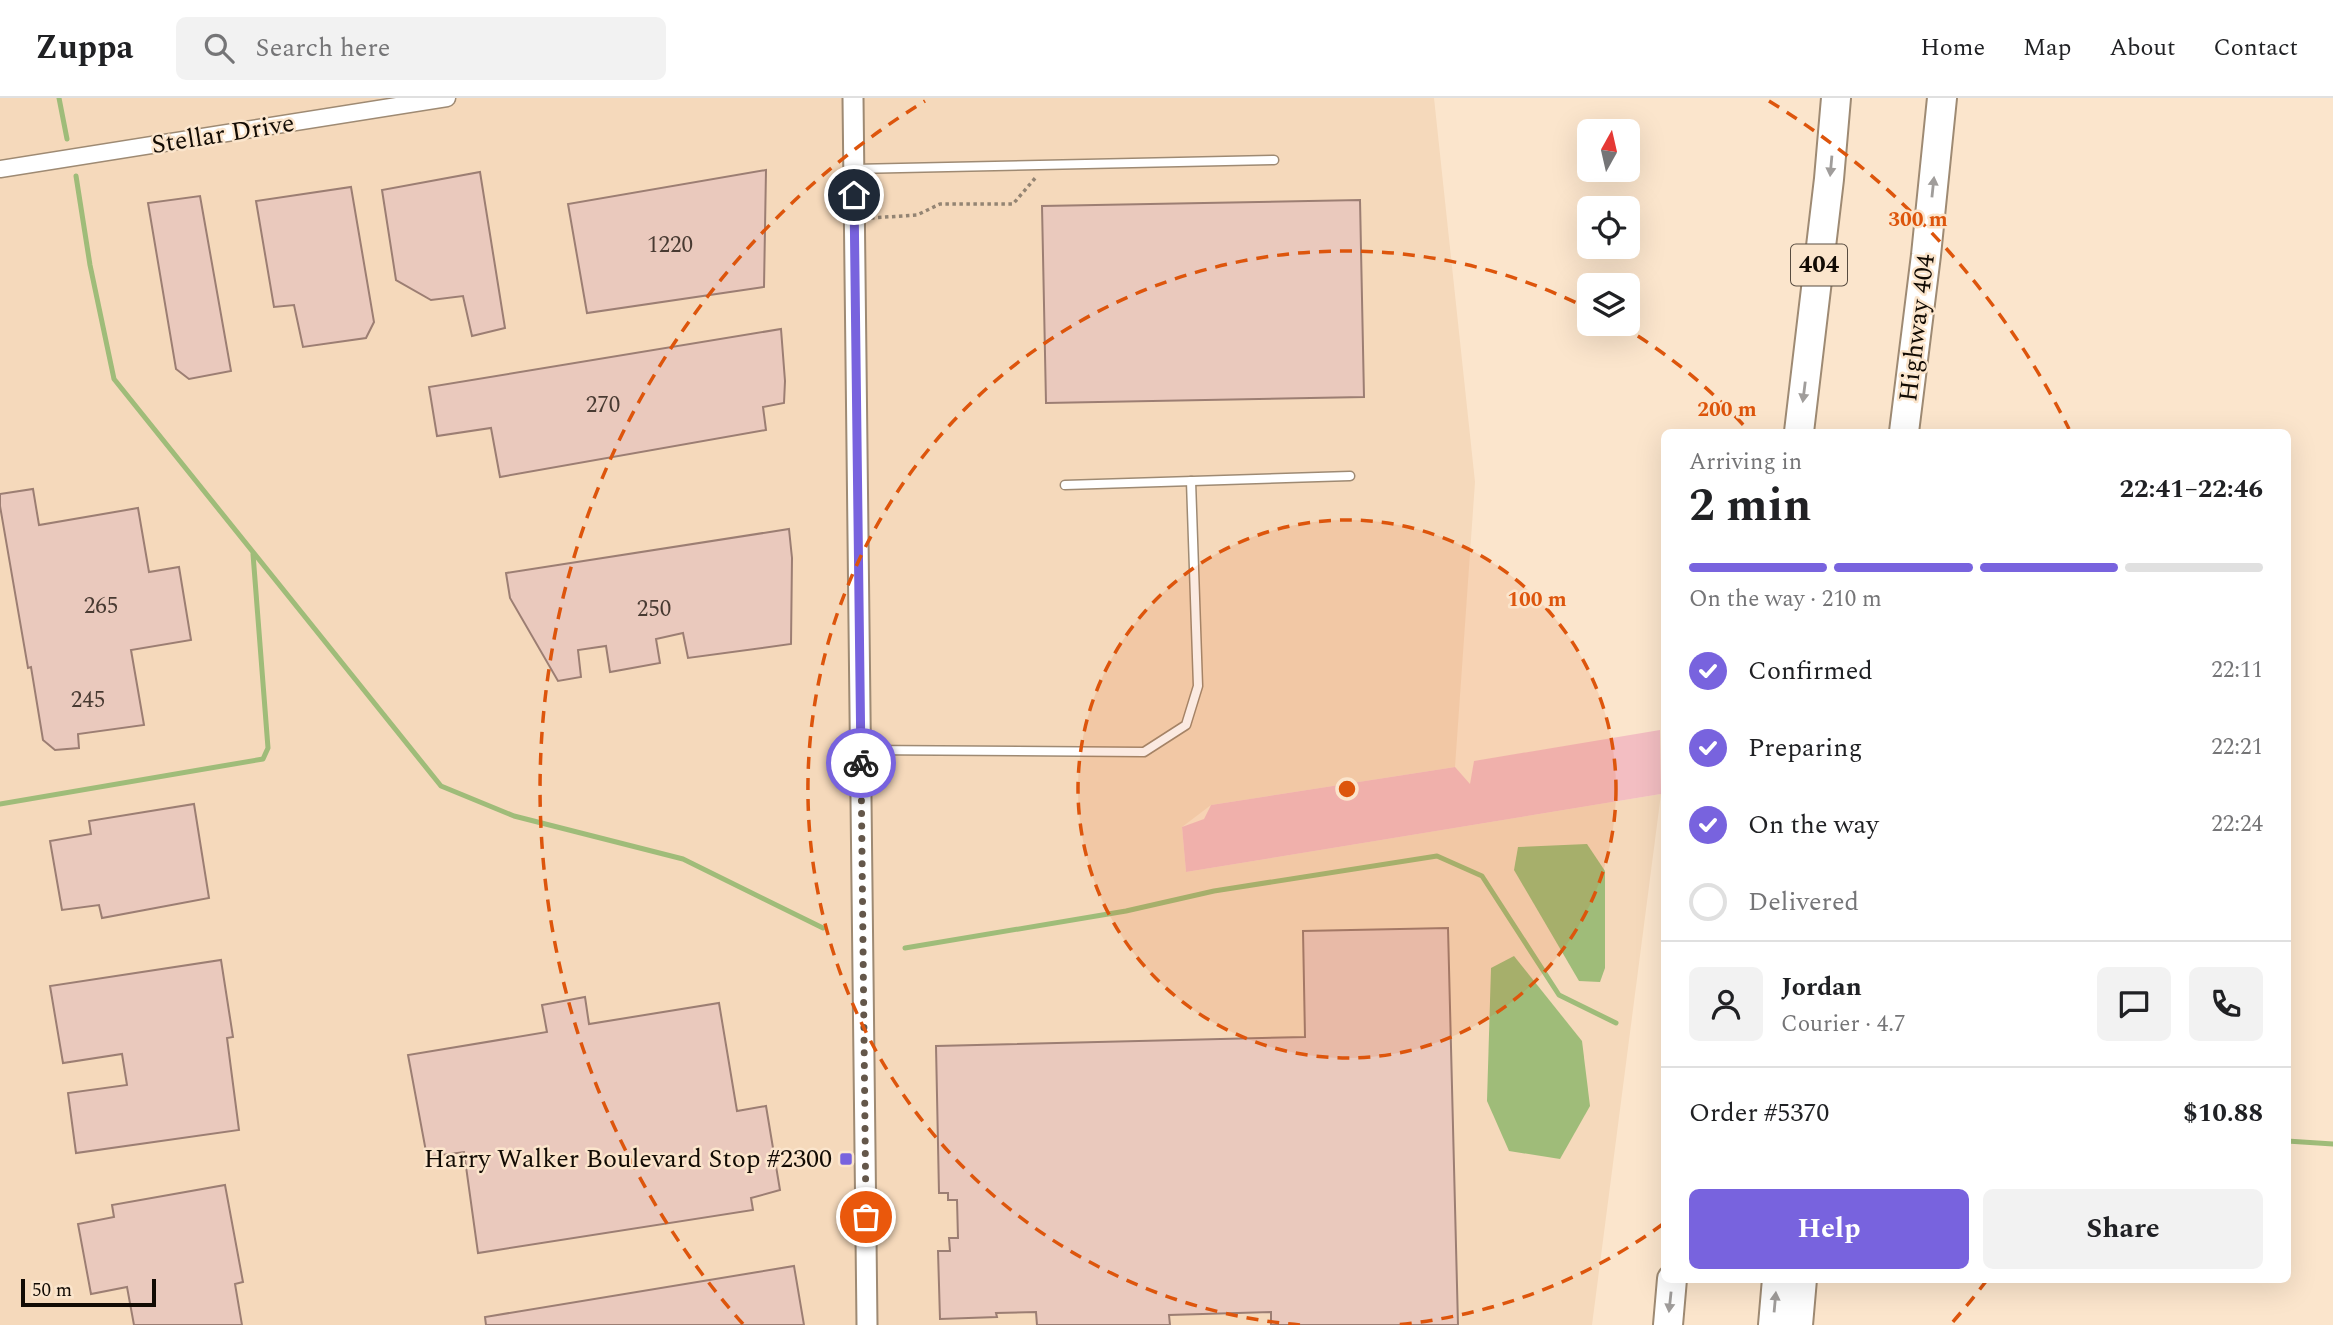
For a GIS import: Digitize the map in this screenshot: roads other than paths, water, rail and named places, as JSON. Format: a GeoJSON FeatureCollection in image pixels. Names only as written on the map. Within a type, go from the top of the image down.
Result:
{"type":"FeatureCollection","features":[{"type":"Feature","properties":{"kind":"highway","name":"404"},"geometry":{"type":"LineString","coordinates":[[1799,429],[1836,98]]}},
{"type":"Feature","properties":{"kind":"highway","name":"Highway 404"},"geometry":{"type":"LineString","coordinates":[[1903,429],[1926,255],[1942,98]]}},
{"type":"Feature","properties":{"kind":"highway"},"geometry":{"type":"LineString","coordinates":[[1668,1325],[1672,1283]]}},
{"type":"Feature","properties":{"kind":"highway"},"geometry":{"type":"LineString","coordinates":[[1773,1325],[1777,1283]]}},
{"type":"Feature","properties":{"kind":"highway"},"geometry":{"type":"LineString","coordinates":[[1798,1325],[1802,1283]]}},
{"type":"Feature","properties":{"kind":"street","name":"Stellar Drive"},"geometry":{"type":"LineString","coordinates":[[0,169],[447,98]]}},
{"type":"Feature","properties":{"kind":"street"},"geometry":{"type":"LineString","coordinates":[[853,98],[867,1325]]}},
{"type":"Feature","properties":{"kind":"lane"},"geometry":{"type":"LineString","coordinates":[[854,170],[1274,160]]}},
{"type":"Feature","properties":{"kind":"lane"},"geometry":{"type":"LineString","coordinates":[[1065,485],[1350,476]]}},
{"type":"Feature","properties":{"kind":"lane"},"geometry":{"type":"LineString","coordinates":[[860,750],[1144,752],[1186,725],[1198,686],[1191,481]]}},
{"type":"Feature","properties":{"kind":"waterway"},"geometry":{"type":"LineString","coordinates":[[59,98],[67,139]]}},
{"type":"Feature","properties":{"kind":"waterway"},"geometry":{"type":"LineString","coordinates":[[76,176],[90,265],[114,379],[441,786],[514,816],[683,859],[823,928]]}},
{"type":"Feature","properties":{"kind":"waterway"},"geometry":{"type":"LineString","coordinates":[[0,804],[263,759],[268,748],[253,554]]}},
{"type":"Feature","properties":{"kind":"waterway"},"geometry":{"type":"LineString","coordinates":[[905,948],[1126,911],[1214,891],[1437,856],[1482,876],[1559,995],[1616,1023]]}},
{"type":"Feature","properties":{"kind":"waterway"},"geometry":{"type":"LineString","coordinates":[[2291,1141],[2333,1144]]}},
{"type":"Feature","properties":{"kind":"place","name":"Harry Walker Boulevard Stop #2300"},"geometry":{"type":"Point","coordinates":[846,1159]}}]}
